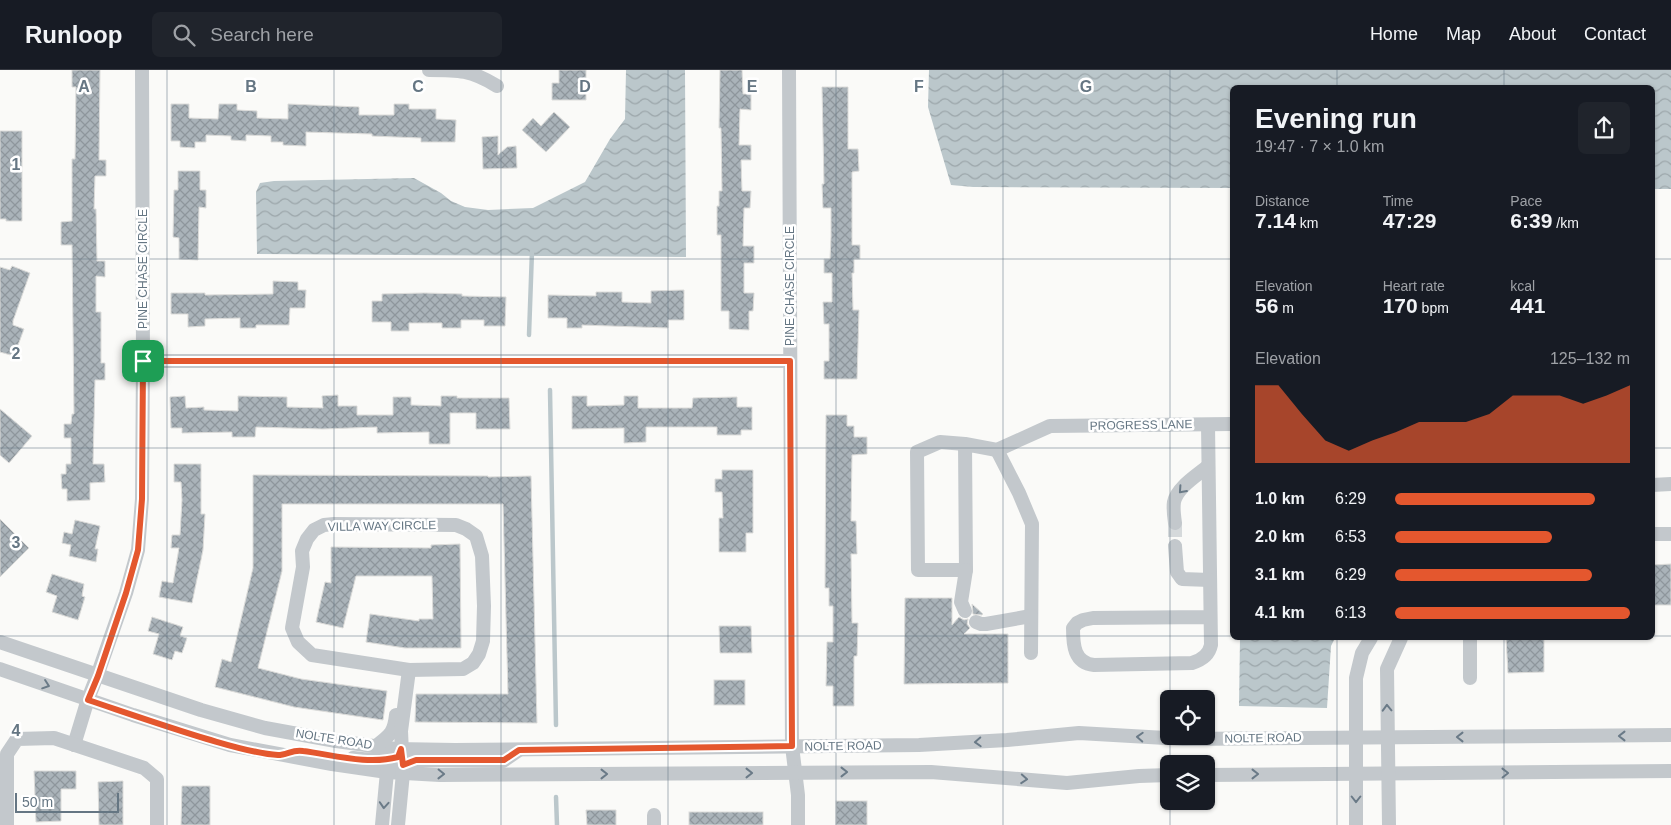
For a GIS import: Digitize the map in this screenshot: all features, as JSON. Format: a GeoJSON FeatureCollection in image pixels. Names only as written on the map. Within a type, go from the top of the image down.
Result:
{"type":"FeatureCollection","features":[{"type":"Feature","properties":{"kind":"street","name":"PINE CHASE CIRCLE"},"geometry":{"type":"LineString","coordinates":[[74,745],[126,593],[138,550],[142,499],[142,70]]}},
{"type":"Feature","properties":{"kind":"street"},"geometry":{"type":"LineString","coordinates":[[429,70],[465,70],[497,86]]}},
{"type":"Feature","properties":{"kind":"street","name":"PINE CHASE CIRCLE"},"geometry":{"type":"LineString","coordinates":[[789,70],[792,746],[796,773],[798,825]]}},
{"type":"Feature","properties":{"kind":"street"},"geometry":{"type":"LineString","coordinates":[[143,361],[790,361]]}},
{"type":"Feature","properties":{"kind":"street","name":"PROGRESS LANE"},"geometry":{"type":"LineString","coordinates":[[997,450],[1050,426],[1230,424]]}},
{"type":"Feature","properties":{"kind":"street"},"geometry":{"type":"LineString","coordinates":[[1208,425],[1210,580],[1210,617],[1210,650],[1204,658],[1192,663],[1094,665],[1084,662],[1075,652],[1073,628],[1083,620],[1102,617],[1210,617]]}},
{"type":"Feature","properties":{"kind":"street"},"geometry":{"type":"LineString","coordinates":[[966,570],[918,570],[917,452],[940,442],[997,450],[1019,493],[1032,524],[1031,653]]}},
{"type":"Feature","properties":{"kind":"street"},"geometry":{"type":"LineString","coordinates":[[965,444],[966,570],[961,602],[965,611]]}},
{"type":"Feature","properties":{"kind":"street"},"geometry":{"type":"LineString","coordinates":[[1174,522],[1176,496],[1181,489],[1208,466]]}},
{"type":"Feature","properties":{"kind":"street"},"geometry":{"type":"LineString","coordinates":[[1655,485],[1671,484]]}},
{"type":"Feature","properties":{"kind":"street","name":"VILLA WAY CIRCLE"},"geometry":{"type":"LineString","coordinates":[[334,524],[456,525],[476,536],[482,556],[484,606],[483,641],[479,654],[472,663],[463,669],[403,669],[312,655],[298,642],[292,628],[302,567],[302,552],[314,530],[324,525],[334,524]]}},
{"type":"Feature","properties":{"kind":"street"},"geometry":{"type":"LineString","coordinates":[[1655,534],[1671,534]]}},
{"type":"Feature","properties":{"kind":"street"},"geometry":{"type":"LineString","coordinates":[[1175,546],[1177,569],[1182,578],[1210,580]]}},
{"type":"Feature","properties":{"kind":"street"},"geometry":{"type":"LineString","coordinates":[[976,622],[986,624],[1031,616]]}},
{"type":"Feature","properties":{"kind":"street"},"geometry":{"type":"LineString","coordinates":[[1356,825],[1356,678],[1362,654],[1370,640]]}},
{"type":"Feature","properties":{"kind":"street"},"geometry":{"type":"LineString","coordinates":[[1389,825],[1387,669],[1400,640]]}},
{"type":"Feature","properties":{"kind":"street"},"geometry":{"type":"LineString","coordinates":[[1470,640],[1470,678]]}},
{"type":"Feature","properties":{"kind":"street","name":"NOLTE ROAD"},"geometry":{"type":"LineString","coordinates":[[0,642],[201,710],[266,728],[336,741],[401,749],[519,750],[919,745],[1007,740],[1079,733],[1182,739],[1671,735]]}},
{"type":"Feature","properties":{"kind":"street","name":"NOLTE ROAD"},"geometry":{"type":"LineString","coordinates":[[0,669],[88,700],[230,745],[386,779]]}},
{"type":"Feature","properties":{"kind":"street"},"geometry":{"type":"LineString","coordinates":[[403,669],[398,725],[405,775],[409,788],[405,825]]}},
{"type":"Feature","properties":{"kind":"street"},"geometry":{"type":"LineString","coordinates":[[376,746],[390,736],[398,725]]}},
{"type":"Feature","properties":{"kind":"street"},"geometry":{"type":"LineString","coordinates":[[7,825],[7,754],[17,739],[54,738],[144,768],[157,779],[157,825]]}},
{"type":"Feature","properties":{"kind":"street"},"geometry":{"type":"LineString","coordinates":[[279,755],[296,750],[370,760],[387,760],[398,757],[401,749]]}},
{"type":"Feature","properties":{"kind":"street"},"geometry":{"type":"LineString","coordinates":[[398,825],[405,775],[416,760],[504,760],[519,750]]}},
{"type":"Feature","properties":{"kind":"street"},"geometry":{"type":"LineString","coordinates":[[1215,775],[1671,771]]}},
{"type":"Feature","properties":{"kind":"street","name":"NOLTE ROAD"},"geometry":{"type":"LineString","coordinates":[[405,775],[931,772],[1067,782],[1160,775]]}},
{"type":"Feature","properties":{"kind":"street"},"geometry":{"type":"LineString","coordinates":[[382,825],[386,779],[405,775]]}},
{"type":"Feature","properties":{"kind":"water"},"geometry":{"type":"Polygon","coordinates":[[[626,70],[685,70],[686,257],[257,254],[256,192],[260,183],[274,181],[414,178],[441,193],[451,201],[465,207],[488,210],[533,208],[585,182],[610,139],[625,119],[626,70]]]}},
{"type":"Feature","properties":{"kind":"water"},"geometry":{"type":"Polygon","coordinates":[[[929,70],[1671,70],[1671,189],[1655,189],[1655,85],[1230,85],[1230,188],[973,187],[951,185],[928,107],[929,70]]]}},
{"type":"Feature","properties":{"kind":"water"},"geometry":{"type":"Polygon","coordinates":[[[1240,640],[1334,640],[1331,646],[1327,708],[1239,706],[1240,640]]]}},
{"type":"Feature","properties":{"kind":"building"},"geometry":{"type":"Polygon","coordinates":[[[72,70],[100,70],[99,160],[106,160],[106,176],[95,176],[94,209],[96,209],[97,261],[105,261],[105,277],[96,276],[96,312],[101,312],[101,363],[105,363],[105,380],[95,380],[93,464],[104,464],[105,482],[90,483],[90,500],[67,501],[67,489],[62,489],[61,474],[66,474],[66,464],[71,464],[71,438],[64,438],[64,424],[71,424],[72,414],[74,414],[72,245],[61,245],[61,222],[72,221],[72,159],[75,159],[76,87],[72,87],[72,70]]]}},
{"type":"Feature","properties":{"kind":"building"},"geometry":{"type":"Polygon","coordinates":[[[559,70],[586,70],[586,100],[552,100],[552,83],[559,83],[559,70]]]}},
{"type":"Feature","properties":{"kind":"building"},"geometry":{"type":"Polygon","coordinates":[[[720,70],[742,70],[743,94],[751,94],[751,110],[740,109],[739,145],[751,145],[751,160],[741,160],[742,191],[751,191],[750,208],[744,208],[743,246],[754,246],[754,263],[744,263],[744,293],[754,293],[753,311],[749,311],[749,330],[729,329],[729,311],[721,311],[721,235],[717,235],[717,206],[719,206],[719,191],[722,191],[721,128],[719,128],[720,70]]]}},
{"type":"Feature","properties":{"kind":"building"},"geometry":{"type":"Polygon","coordinates":[[[822,87],[848,87],[848,149],[858,149],[859,171],[852,172],[852,245],[860,245],[860,259],[854,259],[854,273],[852,273],[853,310],[859,310],[857,379],[824,379],[824,361],[829,361],[829,324],[824,324],[823,302],[832,302],[832,273],[824,273],[824,259],[830,259],[831,208],[823,208],[822,87]]]}},
{"type":"Feature","properties":{"kind":"building"},"geometry":{"type":"Polygon","coordinates":[[[171,104],[189,104],[189,118],[218,119],[219,104],[237,104],[237,110],[257,111],[257,118],[288,119],[288,104],[359,107],[359,115],[394,115],[394,104],[409,104],[409,109],[436,109],[436,119],[456,120],[455,142],[421,142],[421,138],[372,136],[372,134],[306,132],[306,146],[283,145],[283,142],[271,142],[271,136],[246,135],[246,141],[231,140],[231,136],[206,135],[206,142],[195,142],[195,148],[180,147],[180,141],[171,141],[171,104]]]}},
{"type":"Feature","properties":{"kind":"building"},"geometry":{"type":"Polygon","coordinates":[[[554,112],[570,127],[546,152],[522,130],[533,118],[541,126],[554,112]]]}},
{"type":"Feature","properties":{"kind":"building"},"geometry":{"type":"Polygon","coordinates":[[[0,131],[22,131],[22,221],[0,219],[0,131]]]}},
{"type":"Feature","properties":{"kind":"building"},"geometry":{"type":"Polygon","coordinates":[[[498,136],[498,155],[507,147],[516,146],[517,168],[483,169],[482,137],[498,136]]]}},
{"type":"Feature","properties":{"kind":"building"},"geometry":{"type":"Polygon","coordinates":[[[178,171],[200,171],[200,190],[206,190],[206,208],[199,207],[198,260],[179,259],[179,238],[173,237],[174,190],[178,190],[178,171]]]}},
{"type":"Feature","properties":{"kind":"building"},"geometry":{"type":"Polygon","coordinates":[[[12,266],[30,273],[13,321],[13,325],[24,329],[14,356],[0,352],[0,267],[10,270],[12,266]]]}},
{"type":"Feature","properties":{"kind":"building"},"geometry":{"type":"Polygon","coordinates":[[[273,281],[298,282],[298,290],[306,290],[305,308],[290,308],[289,325],[256,325],[256,328],[240,328],[240,318],[205,319],[205,326],[188,327],[188,314],[171,314],[171,293],[205,293],[205,295],[273,294],[273,281]]]}},
{"type":"Feature","properties":{"kind":"building"},"geometry":{"type":"Polygon","coordinates":[[[684,290],[684,320],[668,320],[668,328],[582,325],[582,328],[567,328],[567,318],[548,318],[548,295],[596,296],[596,292],[622,292],[622,302],[651,303],[651,291],[684,290]]]}},
{"type":"Feature","properties":{"kind":"building"},"geometry":{"type":"Polygon","coordinates":[[[424,293],[506,297],[505,326],[484,326],[484,320],[461,320],[461,328],[442,328],[442,323],[409,323],[409,331],[391,331],[391,322],[372,322],[372,301],[382,301],[382,294],[424,293]]]}},
{"type":"Feature","properties":{"kind":"building"},"geometry":{"type":"Polygon","coordinates":[[[338,395],[338,406],[357,406],[357,415],[393,415],[393,397],[411,397],[411,405],[441,406],[441,396],[457,396],[457,398],[509,398],[510,429],[476,429],[476,413],[450,413],[450,444],[429,444],[429,432],[377,433],[377,427],[323,429],[256,427],[255,437],[232,437],[232,432],[182,433],[182,428],[171,428],[170,397],[185,396],[186,408],[204,407],[204,410],[238,411],[238,396],[287,397],[287,407],[323,408],[322,396],[338,395]]]}},
{"type":"Feature","properties":{"kind":"building"},"geometry":{"type":"Polygon","coordinates":[[[572,396],[587,396],[587,406],[624,405],[624,396],[638,396],[638,408],[692,408],[693,398],[737,397],[737,407],[752,407],[752,430],[741,430],[741,435],[717,435],[717,427],[646,427],[646,442],[624,443],[624,428],[572,429],[572,396]]]}},
{"type":"Feature","properties":{"kind":"building"},"geometry":{"type":"Polygon","coordinates":[[[0,409],[32,436],[9,463],[0,455],[0,409]]]}},
{"type":"Feature","properties":{"kind":"building"},"geometry":{"type":"Polygon","coordinates":[[[826,415],[847,415],[847,426],[854,426],[854,437],[867,437],[867,454],[852,455],[851,521],[856,521],[857,554],[851,554],[852,623],[858,623],[857,656],[854,656],[854,706],[833,706],[833,686],[826,686],[827,642],[833,642],[833,606],[829,606],[829,588],[825,588],[826,415]]]}},
{"type":"Feature","properties":{"kind":"building"},"geometry":{"type":"Polygon","coordinates":[[[174,464],[201,464],[201,514],[205,514],[203,550],[192,603],[159,597],[162,581],[173,583],[179,548],[171,548],[172,535],[180,535],[182,500],[181,482],[174,482],[174,464]]]}},
{"type":"Feature","properties":{"kind":"building"},"geometry":{"type":"Polygon","coordinates":[[[722,470],[753,470],[753,533],[746,533],[746,552],[719,552],[719,518],[723,518],[722,492],[715,492],[715,479],[722,479],[722,470]]]}},
{"type":"Feature","properties":{"kind":"building"},"geometry":{"type":"Polygon","coordinates":[[[253,475],[531,476],[537,723],[415,722],[416,694],[508,694],[503,504],[282,504],[282,571],[258,668],[301,679],[387,691],[383,720],[294,707],[215,687],[222,659],[231,662],[253,568],[253,475]]]}},
{"type":"Feature","properties":{"kind":"building"},"geometry":{"type":"Polygon","coordinates":[[[0,519],[29,548],[0,577],[0,519]]]}},
{"type":"Feature","properties":{"kind":"building"},"geometry":{"type":"Polygon","coordinates":[[[75,520],[100,526],[95,549],[98,549],[96,562],[69,556],[71,545],[62,543],[64,532],[72,534],[75,520]]]}},
{"type":"Feature","properties":{"kind":"building"},"geometry":{"type":"Polygon","coordinates":[[[460,544],[461,648],[405,648],[366,642],[370,614],[419,621],[419,619],[433,619],[432,576],[356,576],[343,628],[316,622],[325,582],[331,583],[331,547],[431,548],[431,545],[460,544]]]}},
{"type":"Feature","properties":{"kind":"building"},"geometry":{"type":"Polygon","coordinates":[[[1671,564],[1671,605],[1655,605],[1655,565],[1671,564]]]}},
{"type":"Feature","properties":{"kind":"building"},"geometry":{"type":"Polygon","coordinates":[[[52,574],[84,584],[82,596],[85,597],[78,620],[52,612],[57,596],[46,592],[52,574]]]}},
{"type":"Feature","properties":{"kind":"building"},"geometry":{"type":"Polygon","coordinates":[[[905,598],[952,598],[952,625],[959,617],[964,620],[968,619],[967,624],[970,628],[964,634],[1008,634],[1008,683],[904,684],[905,598]]]}},
{"type":"Feature","properties":{"kind":"building"},"geometry":{"type":"Polygon","coordinates":[[[972,604],[983,614],[982,615],[973,614],[972,604]]]}},
{"type":"Feature","properties":{"kind":"building"},"geometry":{"type":"Polygon","coordinates":[[[152,617],[183,627],[180,636],[187,638],[182,653],[175,651],[172,660],[153,654],[159,634],[148,631],[152,617]]]}},
{"type":"Feature","properties":{"kind":"building"},"geometry":{"type":"Polygon","coordinates":[[[719,626],[751,626],[752,653],[720,653],[719,626]]]}},
{"type":"Feature","properties":{"kind":"building"},"geometry":{"type":"Polygon","coordinates":[[[1506,640],[1544,640],[1544,672],[1508,673],[1506,640]]]}},
{"type":"Feature","properties":{"kind":"building"},"geometry":{"type":"Polygon","coordinates":[[[714,680],[745,680],[745,705],[714,705],[714,680]]]}},
{"type":"Feature","properties":{"kind":"building"},"geometry":{"type":"Polygon","coordinates":[[[34,771],[76,771],[76,789],[61,789],[61,821],[36,822],[34,771]]]}},
{"type":"Feature","properties":{"kind":"building"},"geometry":{"type":"Polygon","coordinates":[[[123,781],[123,825],[99,825],[98,782],[123,781]]]}},
{"type":"Feature","properties":{"kind":"building"},"geometry":{"type":"Polygon","coordinates":[[[182,786],[210,786],[210,825],[181,825],[182,786]]]}},
{"type":"Feature","properties":{"kind":"building"},"geometry":{"type":"Polygon","coordinates":[[[836,801],[867,801],[867,825],[836,825],[836,801]]]}},
{"type":"Feature","properties":{"kind":"building"},"geometry":{"type":"Polygon","coordinates":[[[586,810],[616,810],[616,825],[587,825],[586,810]]]}},
{"type":"Feature","properties":{"kind":"building"},"geometry":{"type":"Polygon","coordinates":[[[689,812],[763,812],[763,825],[689,825],[689,812]]]}},
{"type":"Feature","properties":{"kind":"waterway"},"geometry":{"type":"LineString","coordinates":[[529,335],[532,251]]}},
{"type":"Feature","properties":{"kind":"waterway"},"geometry":{"type":"LineString","coordinates":[[550,390],[556,725]]}},
{"type":"Feature","properties":{"kind":"waterway"},"geometry":{"type":"LineString","coordinates":[[556,797],[557,825]]}},
{"type":"Feature","properties":{"kind":"tunnel"},"geometry":{"type":"LineString","coordinates":[[1175,523],[1175,546]]}},
{"type":"Feature","properties":{"kind":"route"},"geometry":{"type":"LineString","coordinates":[[143,361],[790,361],[792,746],[519,750],[504,760],[416,760],[403,765],[401,749],[398,757],[387,760],[370,760],[296,750],[279,755],[258,751],[191,734],[88,700],[126,593],[138,550],[142,499],[143,361]]}}]}
